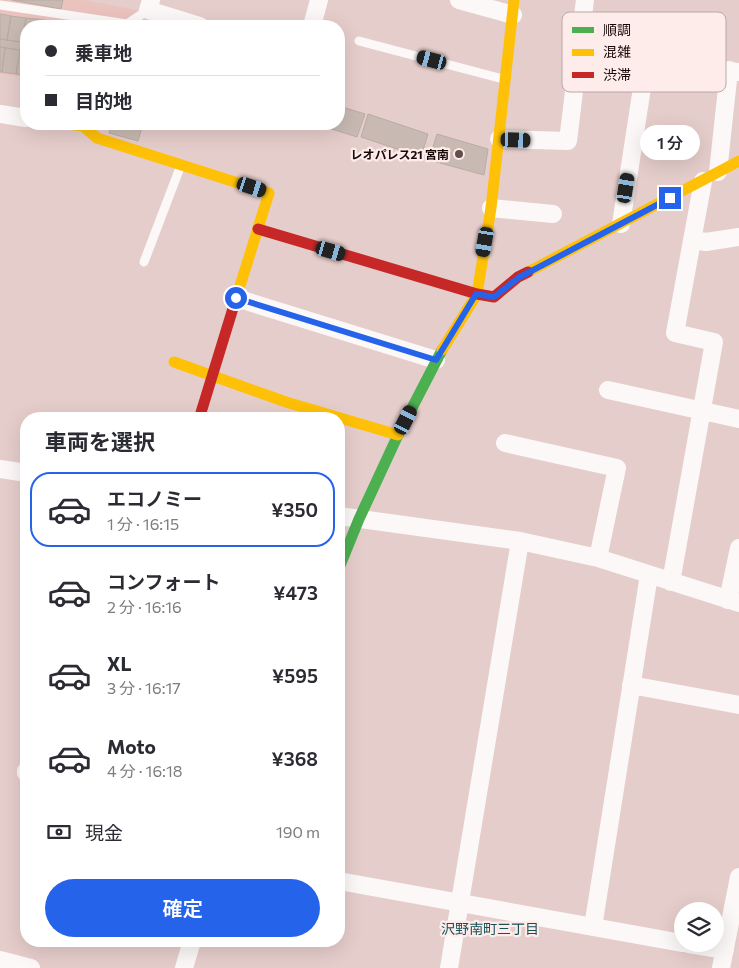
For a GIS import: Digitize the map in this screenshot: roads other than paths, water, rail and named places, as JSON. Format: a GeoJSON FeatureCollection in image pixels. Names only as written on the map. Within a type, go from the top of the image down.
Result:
{"type":"FeatureCollection","features":[{"type":"Feature","properties":{"kind":"street"},"geometry":{"type":"LineString","coordinates":[[314,20],[319,0]]}},
{"type":"Feature","properties":{"kind":"street"},"geometry":{"type":"LineString","coordinates":[[345,553],[398,435],[436,360],[476,294],[491,208],[513,8],[459,0]]}},
{"type":"Feature","properties":{"kind":"street"},"geometry":{"type":"LineString","coordinates":[[150,5],[186,20]]}},
{"type":"Feature","properties":{"kind":"street"},"geometry":{"type":"LineString","coordinates":[[718,172],[734,71]]}},
{"type":"Feature","properties":{"kind":"street"},"geometry":{"type":"LineString","coordinates":[[499,140],[568,142],[574,92]]}},
{"type":"Feature","properties":{"kind":"street"},"geometry":{"type":"LineString","coordinates":[[621,224],[641,92]]}},
{"type":"Feature","properties":{"kind":"street"},"geometry":{"type":"LineString","coordinates":[[0,114],[20,117]]}},
{"type":"Feature","properties":{"kind":"street"},"geometry":{"type":"LineString","coordinates":[[88,130],[97,138],[269,193],[201,412]]}},
{"type":"Feature","properties":{"kind":"street"},"geometry":{"type":"LineString","coordinates":[[258,229],[476,294],[494,297],[518,278],[739,161]]}},
{"type":"Feature","properties":{"kind":"street"},"geometry":{"type":"LineString","coordinates":[[671,582],[714,342],[675,333],[702,181]]}},
{"type":"Feature","properties":{"kind":"street"},"geometry":{"type":"LineString","coordinates":[[491,208],[553,214]]}},
{"type":"Feature","properties":{"kind":"street"},"geometry":{"type":"LineString","coordinates":[[692,240],[706,242],[739,237]]}},
{"type":"Feature","properties":{"kind":"street"},"geometry":{"type":"LineString","coordinates":[[236,298],[436,360]]}},
{"type":"Feature","properties":{"kind":"street"},"geometry":{"type":"LineString","coordinates":[[174,362],[286,402],[320,412]]}},
{"type":"Feature","properties":{"kind":"street"},"geometry":{"type":"LineString","coordinates":[[608,390],[739,419]]}},
{"type":"Feature","properties":{"kind":"street"},"geometry":{"type":"LineString","coordinates":[[345,419],[398,435]]}},
{"type":"Feature","properties":{"kind":"street"},"geometry":{"type":"LineString","coordinates":[[505,443],[617,468],[598,558]]}},
{"type":"Feature","properties":{"kind":"street"},"geometry":{"type":"LineString","coordinates":[[0,469],[20,472]]}},
{"type":"Feature","properties":{"kind":"street"},"geometry":{"type":"LineString","coordinates":[[345,517],[520,541],[598,558],[733,602],[739,548]]}},
{"type":"Feature","properties":{"kind":"street"},"geometry":{"type":"LineString","coordinates":[[449,968],[520,541]]}},
{"type":"Feature","properties":{"kind":"street"},"geometry":{"type":"LineString","coordinates":[[593,928],[649,575]]}},
{"type":"Feature","properties":{"kind":"street"},"geometry":{"type":"LineString","coordinates":[[631,685],[739,705]]}},
{"type":"Feature","properties":{"kind":"street"},"geometry":{"type":"LineString","coordinates":[[722,968],[739,877]]}},
{"type":"Feature","properties":{"kind":"street"},"geometry":{"type":"LineString","coordinates":[[345,882],[674,942]]}},
{"type":"Feature","properties":{"kind":"street"},"geometry":{"type":"LineString","coordinates":[[184,968],[190,947]]}},
{"type":"Feature","properties":{"kind":"street"},"geometry":{"type":"LineString","coordinates":[[0,960],[31,968]]}},
{"type":"Feature","properties":{"kind":"lane"},"geometry":{"type":"LineString","coordinates":[[0,5],[100,20]]}},
{"type":"Feature","properties":{"kind":"lane"},"geometry":{"type":"LineString","coordinates":[[132,20],[150,5]]}},
{"type":"Feature","properties":{"kind":"lane"},"geometry":{"type":"LineString","coordinates":[[359,41],[506,80]]}},
{"type":"Feature","properties":{"kind":"lane"},"geometry":{"type":"LineString","coordinates":[[144,262],[181,165]]}},
{"type":"Feature","properties":{"kind":"place","name":"レオパレス21 宮南"},"geometry":{"type":"Point","coordinates":[459,154]}},
{"type":"Feature","properties":{"kind":"district","name":"沢野南町三丁目"},"geometry":{"type":"Point","coordinates":[490,928]}}]}
